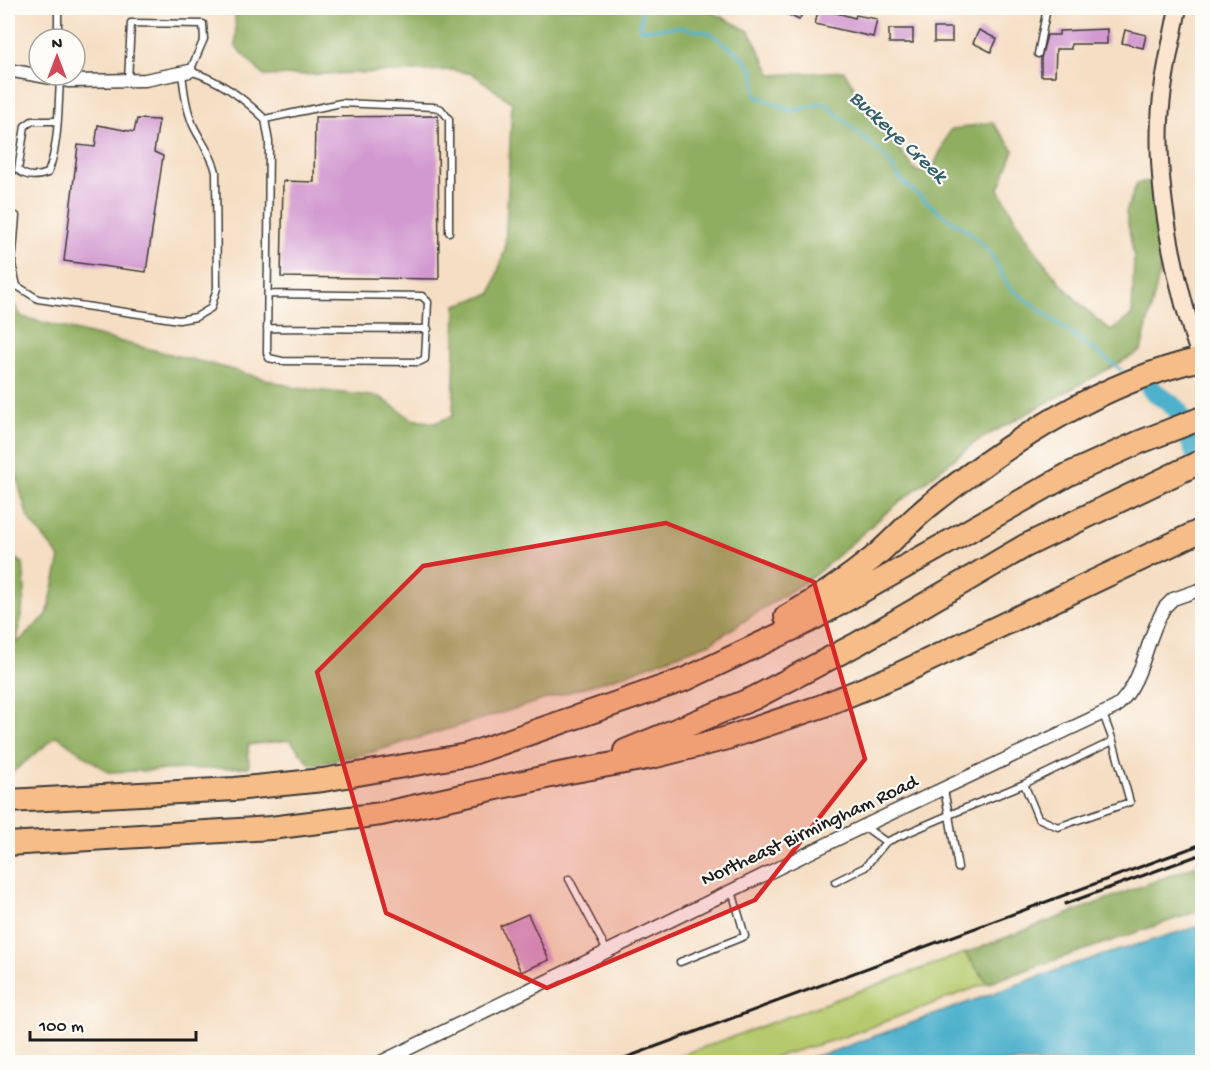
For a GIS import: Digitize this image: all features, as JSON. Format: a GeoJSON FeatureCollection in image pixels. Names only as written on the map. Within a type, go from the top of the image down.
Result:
{"type":"FeatureCollection","features":[{"type":"Feature","properties":{"kind":"highway"},"geometry":{"type":"LineString","coordinates":[[686,679],[809,604],[873,558],[929,506],[1026,437],[1079,406],[1128,382],[1168,367],[1202,360]]}},
{"type":"Feature","properties":{"kind":"highway"},"geometry":{"type":"LineString","coordinates":[[8,801],[290,783],[466,756],[686,679],[809,621],[1069,474],[1140,442],[1203,418]]}},
{"type":"Feature","properties":{"kind":"highway"},"geometry":{"type":"LineString","coordinates":[[564,773],[653,740],[754,698],[857,644],[1025,546],[1203,461]]}},
{"type":"Feature","properties":{"kind":"highway"},"geometry":{"type":"LineString","coordinates":[[8,844],[311,824],[381,814],[564,773],[651,757],[723,739],[822,706],[944,654],[1134,561],[1203,530]]}},
{"type":"Feature","properties":{"kind":"main road"},"geometry":{"type":"LineString","coordinates":[[1178,8],[1162,97],[1160,145],[1178,281],[1202,360]]}},
{"type":"Feature","properties":{"kind":"street"},"geometry":{"type":"LineString","coordinates":[[8,70],[27,73]]}},
{"type":"Feature","properties":{"kind":"street"},"geometry":{"type":"LineString","coordinates":[[87,78],[145,80],[186,71]]}},
{"type":"Feature","properties":{"kind":"street","name":"Northeast Birmingham Road"},"geometry":{"type":"LineString","coordinates":[[381,1062],[864,826],[1116,707],[1131,691],[1140,676],[1165,607],[1173,599],[1203,589]]}},
{"type":"Feature","properties":{"kind":"lane"},"geometry":{"type":"LineString","coordinates":[[58,8],[58,27]]}},
{"type":"Feature","properties":{"kind":"lane"},"geometry":{"type":"LineString","coordinates":[[1038,54],[1047,8]]}},
{"type":"Feature","properties":{"kind":"lane"},"geometry":{"type":"LineString","coordinates":[[16,216],[12,264],[17,286],[38,299],[179,320],[196,317],[211,308],[217,288],[216,172],[212,155],[192,124],[186,106],[186,71],[204,39],[203,24],[131,23],[128,80]]}},
{"type":"Feature","properties":{"kind":"lane"},"geometry":{"type":"LineString","coordinates":[[186,71],[216,80],[235,92],[265,120],[269,142],[267,328],[269,358],[294,361],[419,362],[425,359],[428,302],[423,296],[268,294]]}},
{"type":"Feature","properties":{"kind":"lane"},"geometry":{"type":"LineString","coordinates":[[57,121],[32,121],[25,126],[18,170],[23,175],[39,177],[48,173],[52,161],[57,121],[59,87]]}},
{"type":"Feature","properties":{"kind":"lane"},"geometry":{"type":"LineString","coordinates":[[265,120],[341,104],[441,109],[449,118],[449,232]]}},
{"type":"Feature","properties":{"kind":"lane"},"geometry":{"type":"LineString","coordinates":[[267,328],[428,329]]}},
{"type":"Feature","properties":{"kind":"lane"},"geometry":{"type":"LineString","coordinates":[[1024,784],[1038,818],[1058,827],[1130,802],[1113,741],[1102,714]]}},
{"type":"Feature","properties":{"kind":"lane"},"geometry":{"type":"LineString","coordinates":[[835,882],[865,867],[886,842],[1024,784],[1113,741]]}},
{"type":"Feature","properties":{"kind":"lane"},"geometry":{"type":"LineString","coordinates":[[944,790],[958,868]]}},
{"type":"Feature","properties":{"kind":"lane"},"geometry":{"type":"LineString","coordinates":[[864,826],[886,842]]}},
{"type":"Feature","properties":{"kind":"lane"},"geometry":{"type":"LineString","coordinates":[[570,879],[607,951]]}},
{"type":"Feature","properties":{"kind":"lane"},"geometry":{"type":"LineString","coordinates":[[681,962],[745,936],[732,891]]}},
{"type":"Feature","properties":{"kind":"highlighted area"},"geometry":{"type":"Polygon","coordinates":[[[666,523],[814,582],[865,759],[755,900],[547,988],[386,913],[317,672],[423,566],[666,523]]]}},
{"type":"Feature","properties":{"kind":"green space"},"geometry":{"type":"Polygon","coordinates":[[[235,8],[704,8],[749,31],[772,75],[844,71],[867,108],[917,172],[933,168],[950,130],[992,122],[1014,150],[999,189],[1021,229],[1047,266],[1076,300],[1111,331],[1132,315],[1134,257],[1126,212],[1137,183],[1151,181],[1161,267],[1141,351],[977,441],[886,513],[814,576],[710,643],[624,675],[498,714],[369,753],[311,765],[290,740],[248,745],[249,767],[108,772],[57,736],[8,776],[8,554],[23,563],[25,590],[17,643],[47,615],[60,558],[28,518],[16,475],[8,469],[8,295],[22,317],[226,368],[296,388],[380,397],[412,419],[434,423],[453,416],[456,305],[491,294],[505,249],[512,103],[473,74],[452,70],[264,76],[236,47],[235,8]]]}},
{"type":"Feature","properties":{"kind":"green space"},"geometry":{"type":"Polygon","coordinates":[[[1202,863],[1202,910],[988,983],[965,953],[1202,863]]]}},
{"type":"Feature","properties":{"kind":"green space"},"geometry":{"type":"Polygon","coordinates":[[[965,953],[988,983],[841,1038],[757,1062],[662,1062],[965,953]]]}},
{"type":"Feature","properties":{"kind":"water"},"geometry":{"type":"Polygon","coordinates":[[[1202,925],[1202,1062],[793,1062],[831,1052],[1074,964],[1202,925]]]}},
{"type":"Feature","properties":{"kind":"building"},"geometry":{"type":"Polygon","coordinates":[[[774,8],[805,8],[799,20],[774,8]]]}},
{"type":"Feature","properties":{"kind":"building"},"geometry":{"type":"Polygon","coordinates":[[[819,8],[855,18],[856,15],[877,19],[873,37],[815,24],[819,8]]]}},
{"type":"Feature","properties":{"kind":"building"},"geometry":{"type":"Polygon","coordinates":[[[934,28],[952,28],[952,42],[934,42],[934,28]]]}},
{"type":"Feature","properties":{"kind":"building"},"geometry":{"type":"Polygon","coordinates":[[[889,29],[913,29],[913,43],[889,43],[889,29]]]}},
{"type":"Feature","properties":{"kind":"building"},"geometry":{"type":"Polygon","coordinates":[[[1107,29],[1107,44],[1071,44],[1071,49],[1056,49],[1055,76],[1041,76],[1041,58],[1047,35],[1059,35],[1059,31],[1107,29]]]}},
{"type":"Feature","properties":{"kind":"building"},"geometry":{"type":"Polygon","coordinates":[[[979,30],[997,39],[991,52],[973,43],[979,30]]]}},
{"type":"Feature","properties":{"kind":"building"},"geometry":{"type":"Polygon","coordinates":[[[1125,30],[1146,35],[1143,48],[1122,43],[1125,30]]]}},
{"type":"Feature","properties":{"kind":"building"},"geometry":{"type":"Polygon","coordinates":[[[438,116],[439,279],[281,277],[283,181],[314,182],[315,117],[438,116]]]}},
{"type":"Feature","properties":{"kind":"building"},"geometry":{"type":"Polygon","coordinates":[[[137,119],[159,120],[154,152],[163,156],[146,272],[64,261],[78,145],[95,147],[98,125],[134,132],[137,119]]]}},
{"type":"Feature","properties":{"kind":"building"},"geometry":{"type":"Polygon","coordinates":[[[528,914],[549,960],[521,972],[500,926],[528,914]]]}},
{"type":"Feature","properties":{"kind":"waterway","name":"Buckeye Creek"},"geometry":{"type":"LineString","coordinates":[[642,8],[640,30],[678,27],[710,33],[742,56],[754,72],[756,96],[792,111],[825,103],[886,158],[903,182],[939,212],[971,233],[991,254],[1009,287],[1121,370]]}},
{"type":"Feature","properties":{"kind":"waterway","name":"Buckeye Creek"},"geometry":{"type":"LineString","coordinates":[[1151,389],[1177,409],[1202,469]]}},
{"type":"Feature","properties":{"kind":"railway"},"geometry":{"type":"LineString","coordinates":[[614,1062],[1202,844]]}},
{"type":"Feature","properties":{"kind":"railway"},"geometry":{"type":"LineString","coordinates":[[1065,904],[1202,854]]}}]}
